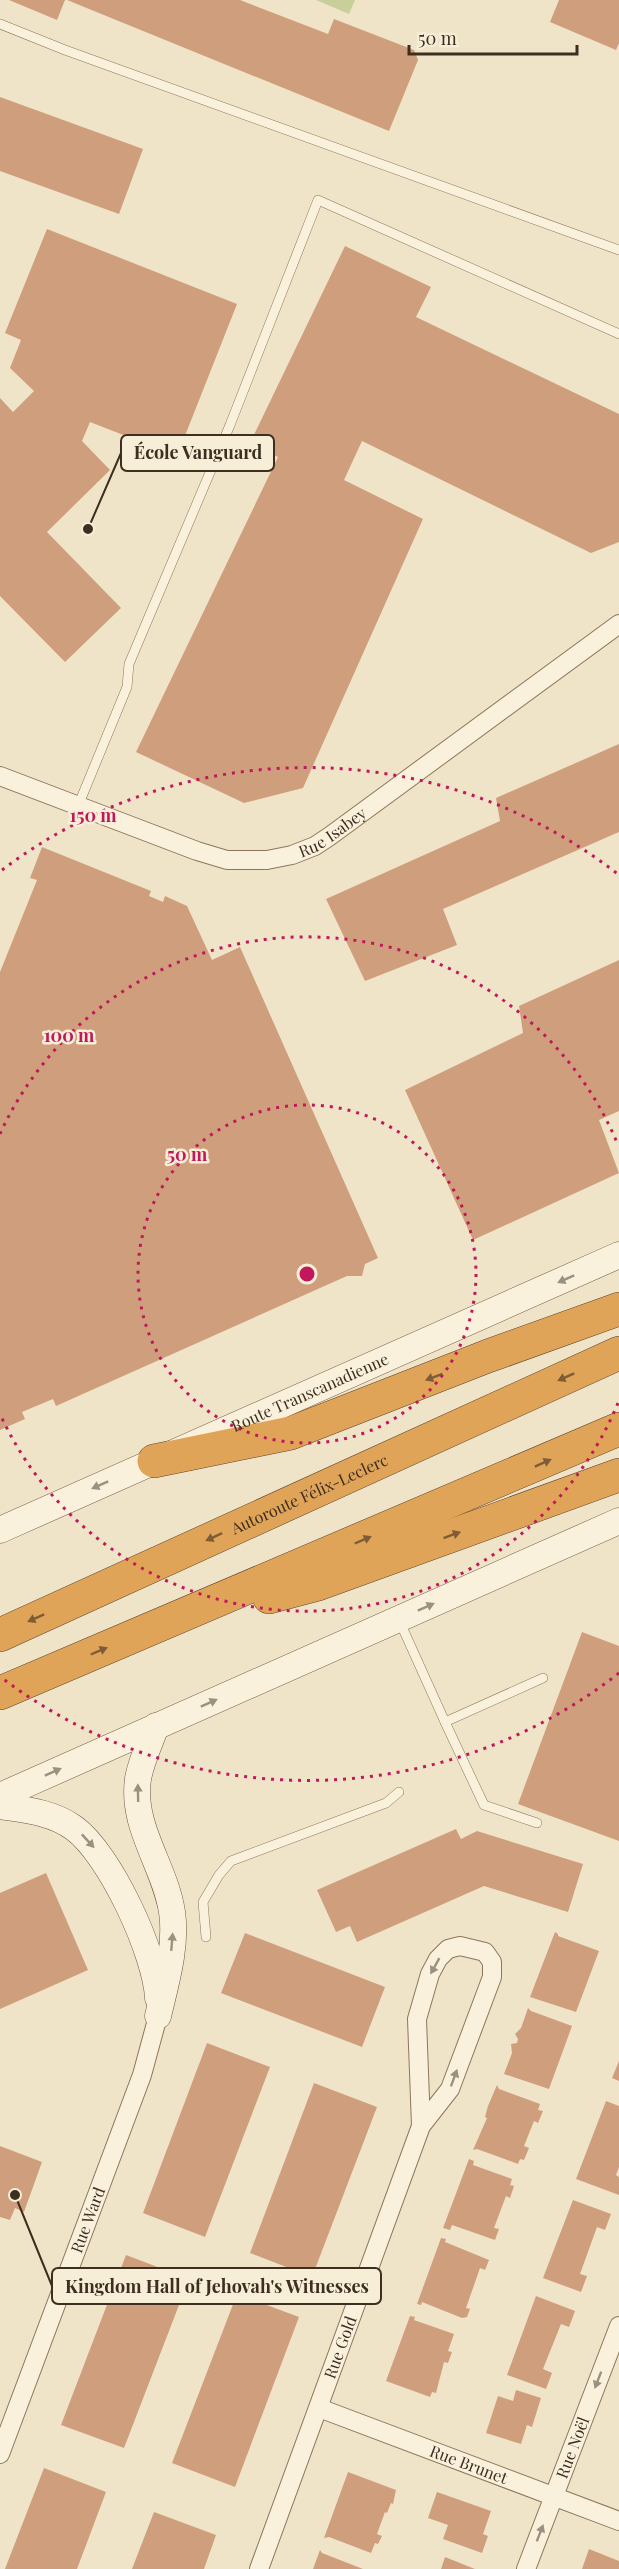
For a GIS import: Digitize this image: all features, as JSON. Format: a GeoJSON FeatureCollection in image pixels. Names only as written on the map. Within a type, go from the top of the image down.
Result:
{"type":"FeatureCollection","features":[{"type":"Feature","properties":{"kind":"highway"},"geometry":{"type":"LineString","coordinates":[[153,1461],[291,1433],[488,1356],[619,1309]]}},
{"type":"Feature","properties":{"kind":"highway","name":"Autoroute Félix-Leclerc"},"geometry":{"type":"LineString","coordinates":[[0,1635],[619,1353]]}},
{"type":"Feature","properties":{"kind":"highway"},"geometry":{"type":"LineString","coordinates":[[0,1693],[619,1429]]}},
{"type":"Feature","properties":{"kind":"highway"},"geometry":{"type":"LineString","coordinates":[[155,1628],[318,1584],[619,1475]]}},
{"type":"Feature","properties":{"kind":"main road","name":"Route Transcanadienne"},"geometry":{"type":"LineString","coordinates":[[0,1530],[619,1255]]}},
{"type":"Feature","properties":{"kind":"main road"},"geometry":{"type":"LineString","coordinates":[[0,1796],[619,1521]]}},
{"type":"Feature","properties":{"kind":"main road"},"geometry":{"type":"LineString","coordinates":[[156,1726],[140,1772],[138,1794],[144,1830],[165,1884],[173,1919],[171,1957],[158,2016]]}},
{"type":"Feature","properties":{"kind":"main road"},"geometry":{"type":"LineString","coordinates":[[0,1806],[38,1812],[60,1820],[74,1828],[97,1852],[121,1892],[143,1938],[156,1981],[158,2016]]}},
{"type":"Feature","properties":{"kind":"street","name":"Rue Isabey"},"geometry":{"type":"LineString","coordinates":[[0,776],[213,856],[255,861],[292,855],[315,846],[330,836],[619,624]]}},
{"type":"Feature","properties":{"kind":"street","name":"Rue Gold"},"geometry":{"type":"LineString","coordinates":[[259,2569],[421,2126],[450,2089],[488,1988],[492,1977],[492,1962],[485,1952],[460,1947],[448,1949],[438,1959],[430,1974],[417,2019],[421,2126]]}},
{"type":"Feature","properties":{"kind":"street","name":"Rue Ward"},"geometry":{"type":"LineString","coordinates":[[0,2454],[138,2086],[158,2016]]}},
{"type":"Feature","properties":{"kind":"street","name":"Rue Noël"},"geometry":{"type":"LineString","coordinates":[[526,2569],[619,2326]]}},
{"type":"Feature","properties":{"kind":"street","name":"Rue Brunet"},"geometry":{"type":"LineString","coordinates":[[319,2408],[619,2521]]}},
{"type":"Feature","properties":{"kind":"lane"},"geometry":{"type":"LineString","coordinates":[[0,24],[76,54],[619,249]]}},
{"type":"Feature","properties":{"kind":"lane"},"geometry":{"type":"LineString","coordinates":[[78,806],[127,687],[129,664],[230,425],[318,200],[619,334]]}},
{"type":"Feature","properties":{"kind":"lane"},"geometry":{"type":"LineString","coordinates":[[399,1619],[484,1805],[537,1823]]}},
{"type":"Feature","properties":{"kind":"lane"},"geometry":{"type":"LineString","coordinates":[[445,1722],[543,1678]]}},
{"type":"Feature","properties":{"kind":"lane"},"geometry":{"type":"LineString","coordinates":[[206,1937],[203,1902],[219,1875],[231,1861],[386,1803],[399,1792]]}},
{"type":"Feature","properties":{"kind":"green space"},"geometry":{"type":"Polygon","coordinates":[[[316,0],[355,0],[349,14],[316,0]]]}},
{"type":"Feature","properties":{"kind":"building"},"geometry":{"type":"Polygon","coordinates":[[[9,0],[65,0],[57,20],[9,0]]]}},
{"type":"Feature","properties":{"kind":"building"},"geometry":{"type":"Polygon","coordinates":[[[67,0],[240,0],[328,34],[334,19],[414,50],[418,60],[389,131],[67,0]]]}},
{"type":"Feature","properties":{"kind":"building"},"geometry":{"type":"Polygon","coordinates":[[[559,0],[619,0],[619,43],[616,50],[550,22],[559,0]]]}},
{"type":"Feature","properties":{"kind":"building"},"geometry":{"type":"Polygon","coordinates":[[[0,97],[143,149],[119,214],[0,171],[0,97]]]}},
{"type":"Feature","properties":{"kind":"building"},"geometry":{"type":"Polygon","coordinates":[[[47,229],[237,304],[177,456],[90,422],[82,441],[110,470],[47,532],[121,608],[65,662],[0,596],[0,398],[13,412],[34,391],[10,368],[21,340],[5,333],[47,229]]]}},
{"type":"Feature","properties":{"kind":"building"},"geometry":{"type":"Polygon","coordinates":[[[345,246],[431,287],[416,317],[619,414],[619,542],[591,553],[362,441],[344,480],[423,519],[303,788],[244,803],[136,752],[278,457],[250,443],[345,246]]]}},
{"type":"Feature","properties":{"kind":"building"},"geometry":{"type":"Polygon","coordinates":[[[619,744],[619,832],[443,909],[457,945],[365,981],[326,899],[500,821],[496,798],[619,744]]]}},
{"type":"Feature","properties":{"kind":"building"},"geometry":{"type":"Polygon","coordinates":[[[42,847],[151,891],[149,896],[163,902],[165,896],[187,906],[212,960],[240,947],[378,1258],[365,1264],[362,1276],[347,1276],[56,1406],[53,1399],[22,1412],[25,1419],[0,1430],[0,972],[37,880],[30,878],[42,847]]]}},
{"type":"Feature","properties":{"kind":"building"},"geometry":{"type":"Polygon","coordinates":[[[619,960],[619,1111],[599,1120],[619,1173],[473,1240],[405,1090],[523,1033],[519,1006],[619,960]]]}},
{"type":"Feature","properties":{"kind":"building"},"geometry":{"type":"Polygon","coordinates":[[[582,1632],[619,1646],[619,1841],[518,1804],[582,1632]]]}},
{"type":"Feature","properties":{"kind":"building"},"geometry":{"type":"Polygon","coordinates":[[[456,1829],[461,1839],[477,1831],[583,1864],[568,1912],[484,1886],[357,1942],[350,1926],[336,1932],[317,1890],[456,1829]]]}},
{"type":"Feature","properties":{"kind":"building"},"geometry":{"type":"Polygon","coordinates":[[[46,1873],[88,1970],[0,2009],[0,1893],[46,1873]]]}},
{"type":"Feature","properties":{"kind":"building"},"geometry":{"type":"Polygon","coordinates":[[[555,1932],[558,1936],[599,1951],[576,2012],[530,1997],[555,1932]]]}},
{"type":"Feature","properties":{"kind":"building"},"geometry":{"type":"Polygon","coordinates":[[[245,1933],[385,1987],[362,2047],[221,1993],[245,1933]]]}},
{"type":"Feature","properties":{"kind":"building"},"geometry":{"type":"Polygon","coordinates":[[[528,2008],[572,2026],[549,2089],[504,2074],[512,2053],[511,2044],[517,2043],[518,2039],[515,2034],[521,2028],[528,2008]]]}},
{"type":"Feature","properties":{"kind":"building"},"geometry":{"type":"Polygon","coordinates":[[[207,2043],[270,2067],[205,2237],[143,2213],[207,2043]]]}},
{"type":"Feature","properties":{"kind":"building"},"geometry":{"type":"Polygon","coordinates":[[[619,2061],[619,2081],[612,2078],[619,2061]]]}},
{"type":"Feature","properties":{"kind":"building"},"geometry":{"type":"Polygon","coordinates":[[[314,2083],[377,2107],[312,2277],[250,2253],[314,2083]]]}},
{"type":"Feature","properties":{"kind":"building"},"geometry":{"type":"Polygon","coordinates":[[[497,2085],[499,2089],[540,2104],[538,2110],[543,2111],[538,2123],[534,2121],[524,2146],[529,2148],[524,2160],[520,2159],[518,2164],[477,2149],[473,2150],[487,2118],[485,2117],[488,2106],[497,2085]]]}},
{"type":"Feature","properties":{"kind":"building"},"geometry":{"type":"Polygon","coordinates":[[[606,2101],[619,2106],[619,2167],[616,2175],[619,2177],[619,2195],[576,2179],[606,2101]]]}},
{"type":"Feature","properties":{"kind":"building"},"geometry":{"type":"Polygon","coordinates":[[[0,2146],[42,2162],[24,2212],[15,2208],[10,2220],[0,2217],[0,2146]]]}},
{"type":"Feature","properties":{"kind":"building"},"geometry":{"type":"Polygon","coordinates":[[[469,2159],[474,2161],[473,2165],[512,2179],[510,2185],[514,2186],[510,2198],[506,2196],[494,2228],[499,2229],[495,2240],[452,2225],[450,2230],[443,2228],[469,2159]]]}},
{"type":"Feature","properties":{"kind":"building"},"geometry":{"type":"Polygon","coordinates":[[[573,2200],[611,2214],[605,2230],[597,2227],[580,2274],[587,2276],[581,2292],[543,2278],[573,2200]]]}},
{"type":"Feature","properties":{"kind":"building"},"geometry":{"type":"Polygon","coordinates":[[[441,2238],[446,2239],[445,2242],[489,2260],[485,2270],[480,2268],[466,2308],[470,2309],[467,2317],[462,2318],[422,2302],[421,2305],[417,2304],[441,2238]]]}},
{"type":"Feature","properties":{"kind":"building"},"geometry":{"type":"Polygon","coordinates":[[[126,2255],[189,2279],[124,2448],[61,2425],[126,2255]]]}},
{"type":"Feature","properties":{"kind":"building"},"geometry":{"type":"Polygon","coordinates":[[[237,2294],[299,2317],[235,2487],[172,2463],[237,2294]]]}},
{"type":"Feature","properties":{"kind":"building"},"geometry":{"type":"Polygon","coordinates":[[[536,2296],[575,2311],[569,2327],[561,2324],[543,2369],[552,2373],[546,2389],[507,2375],[536,2296]]]}},
{"type":"Feature","properties":{"kind":"building"},"geometry":{"type":"Polygon","coordinates":[[[410,2316],[415,2317],[414,2320],[454,2334],[448,2351],[452,2352],[448,2363],[444,2362],[436,2393],[432,2392],[430,2397],[386,2381],[410,2316]]]}},
{"type":"Feature","properties":{"kind":"building"},"geometry":{"type":"Polygon","coordinates":[[[516,2390],[541,2398],[532,2427],[527,2425],[521,2444],[486,2433],[498,2396],[513,2401],[516,2390]]]}},
{"type":"Feature","properties":{"kind":"building"},"geometry":{"type":"Polygon","coordinates":[[[44,2468],[106,2492],[77,2569],[5,2569],[44,2468]]]}},
{"type":"Feature","properties":{"kind":"building"},"geometry":{"type":"Polygon","coordinates":[[[348,2472],[396,2490],[393,2504],[391,2503],[387,2513],[385,2512],[377,2534],[382,2536],[378,2544],[375,2543],[371,2553],[329,2537],[324,2538],[348,2472]]]}},
{"type":"Feature","properties":{"kind":"building"},"geometry":{"type":"Polygon","coordinates":[[[437,2492],[491,2511],[483,2534],[488,2536],[482,2553],[443,2539],[448,2525],[428,2518],[437,2492]]]}},
{"type":"Feature","properties":{"kind":"building"},"geometry":{"type":"Polygon","coordinates":[[[154,2512],[216,2535],[204,2569],[132,2569],[154,2512]]]}},
{"type":"Feature","properties":{"kind":"building"},"geometry":{"type":"Polygon","coordinates":[[[589,2549],[619,2561],[619,2569],[582,2569],[589,2549]]]}},
{"type":"Feature","properties":{"kind":"building"},"geometry":{"type":"Polygon","coordinates":[[[320,2550],[322,2553],[363,2569],[313,2569],[320,2550]]]}},
{"type":"Feature","properties":{"kind":"building"},"geometry":{"type":"Polygon","coordinates":[[[445,2557],[475,2569],[441,2569],[445,2557]]]}},
{"type":"Feature","properties":{"kind":"place","name":"École Vanguard"},"geometry":{"type":"Point","coordinates":[88,529]}},
{"type":"Feature","properties":{"kind":"place","name":"Kingdom Hall of Jehovah's Witnesses"},"geometry":{"type":"Point","coordinates":[15,2195]}}]}
